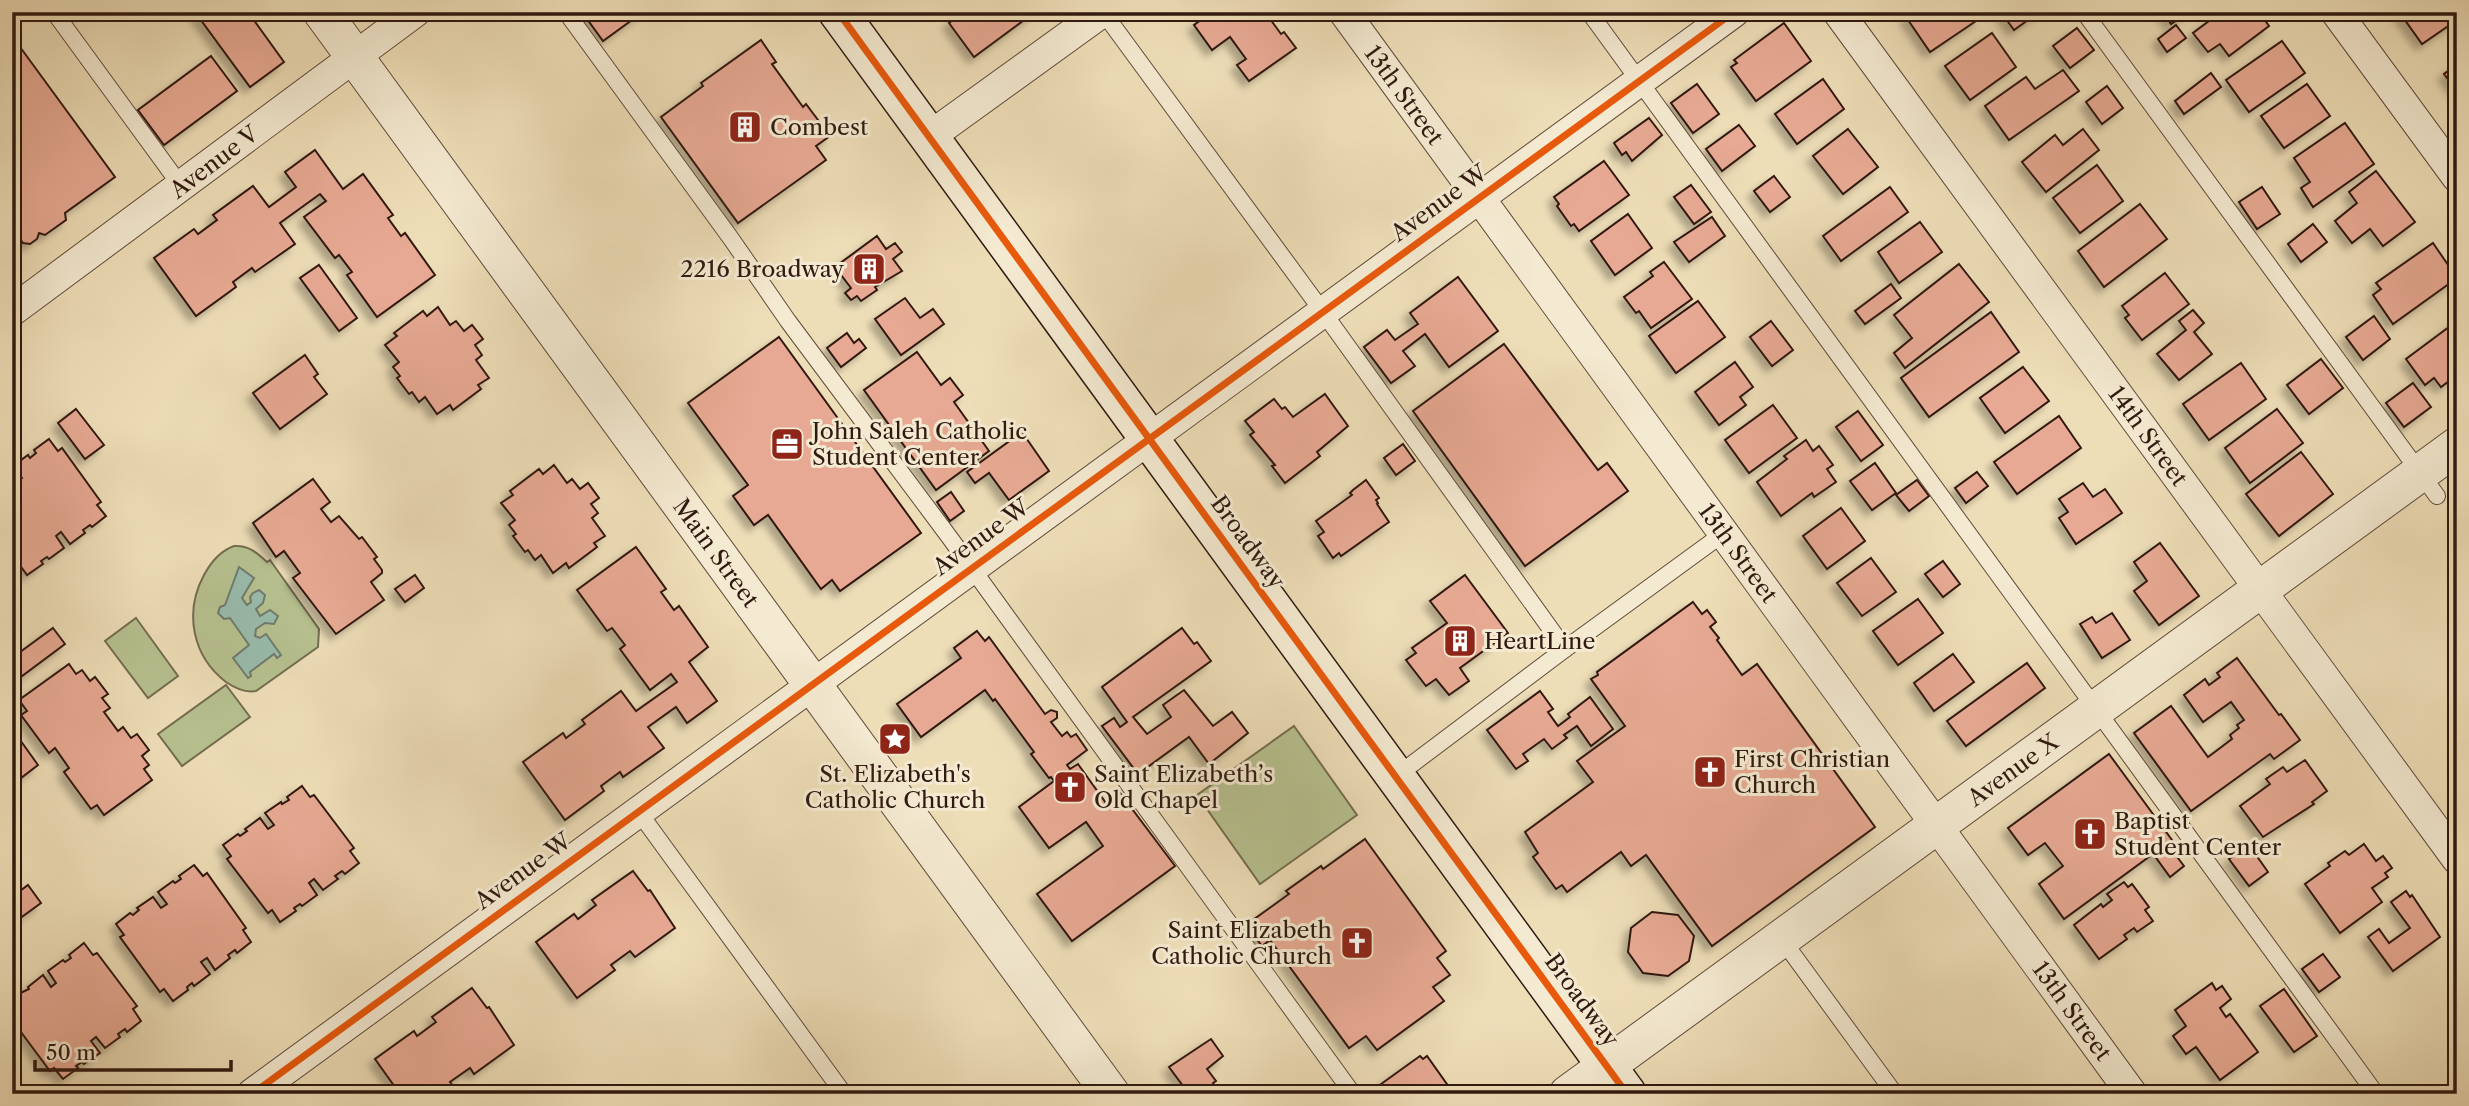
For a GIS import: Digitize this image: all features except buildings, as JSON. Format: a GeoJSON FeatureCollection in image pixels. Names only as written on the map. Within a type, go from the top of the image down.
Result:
{"type":"FeatureCollection","features":[{"type":"Feature","properties":{"kind":"main road","name":"Broadway"},"geometry":{"type":"LineString","coordinates":[[838,12],[1616,1080]]}},
{"type":"Feature","properties":{"kind":"street","name":"Main Street"},"geometry":{"type":"LineString","coordinates":[[322,12],[1111,1094]]}},
{"type":"Feature","properties":{"kind":"street","name":"Avenue V"},"geometry":{"type":"LineString","coordinates":[[12,311],[415,12]]}},
{"type":"Feature","properties":{"kind":"street"},"geometry":{"type":"LineString","coordinates":[[929,137],[1103,12]]}},
{"type":"Feature","properties":{"kind":"street","name":"13th Street"},"geometry":{"type":"LineString","coordinates":[[1344,12],[2132,1094]]}},
{"type":"Feature","properties":{"kind":"street","name":"Avenue W"},"geometry":{"type":"LineString","coordinates":[[252,1094],[1734,12]]}},
{"type":"Feature","properties":{"kind":"street","name":"14th Street"},"geometry":{"type":"LineString","coordinates":[[1839,12],[2457,859]]}},
{"type":"Feature","properties":{"kind":"street"},"geometry":{"type":"LineString","coordinates":[[2336,12],[2457,177]]}},
{"type":"Feature","properties":{"kind":"street","name":"Avenue X"},"geometry":{"type":"LineString","coordinates":[[1568,1094],[1616,1080],[1782,938],[2260,590],[2428,485],[2457,446]]}},
{"type":"Feature","properties":{"kind":"lane"},"geometry":{"type":"LineString","coordinates":[[54,12],[181,186]]}},
{"type":"Feature","properties":{"kind":"lane"},"geometry":{"type":"LineString","coordinates":[[566,12],[788,321],[972,568],[1353,1094]]}},
{"type":"Feature","properties":{"kind":"lane"},"geometry":{"type":"LineString","coordinates":[[1103,12],[1565,649]]}},
{"type":"Feature","properties":{"kind":"lane"},"geometry":{"type":"LineString","coordinates":[[1589,12],[2098,708],[2376,1094]]}},
{"type":"Feature","properties":{"kind":"lane"},"geometry":{"type":"LineString","coordinates":[[2084,12],[2428,485]]}},
{"type":"Feature","properties":{"kind":"lane"},"geometry":{"type":"LineString","coordinates":[[1395,777],[1724,533]]}},
{"type":"Feature","properties":{"kind":"lane"},"geometry":{"type":"LineString","coordinates":[[638,811],[844,1094]]}},
{"type":"Feature","properties":{"kind":"lane"},"geometry":{"type":"LineString","coordinates":[[1782,938],[1895,1094]]}},
{"type":"Feature","properties":{"kind":"green space"},"geometry":{"type":"Polygon","coordinates":[[[234,546],[248,548],[267,562],[270,560],[319,629],[318,647],[256,691],[237,688],[214,671],[205,660],[195,633],[194,604],[204,575],[216,558],[234,546]]]}},
{"type":"Feature","properties":{"kind":"green space"},"geometry":{"type":"Polygon","coordinates":[[[136,618],[178,676],[148,698],[105,641],[136,618]]]}},
{"type":"Feature","properties":{"kind":"green space"},"geometry":{"type":"Polygon","coordinates":[[[226,685],[250,717],[182,766],[158,734],[226,685]]]}},
{"type":"Feature","properties":{"kind":"green space"},"geometry":{"type":"Polygon","coordinates":[[[1294,726],[1357,815],[1260,884],[1197,795],[1294,726]]]}},
{"type":"Feature","properties":{"kind":"shaded area"},"geometry":{"type":"Polygon","coordinates":[[[239,567],[254,578],[242,598],[247,605],[251,602],[253,593],[259,590],[265,595],[263,603],[256,609],[260,616],[270,610],[278,616],[274,624],[265,623],[256,629],[255,636],[260,638],[266,634],[281,655],[277,658],[274,654],[250,672],[251,676],[248,678],[233,658],[249,645],[230,618],[224,619],[218,613],[220,607],[225,605],[239,567]]]}},
{"type":"Feature","properties":{"kind":"cycle path"},"geometry":{"type":"LineString","coordinates":[[838,12],[1627,1094]]}},
{"type":"Feature","properties":{"kind":"cycle path"},"geometry":{"type":"LineString","coordinates":[[252,1094],[1734,12]]}},
{"type":"Feature","properties":{"kind":"place","name":"Combest"},"geometry":{"type":"Point","coordinates":[745,127]}},
{"type":"Feature","properties":{"kind":"place","name":"2216 Broadway"},"geometry":{"type":"Point","coordinates":[869,269]}},
{"type":"Feature","properties":{"kind":"place","name":"John Saleh Catholic Student Center"},"geometry":{"type":"Point","coordinates":[787,444]}},
{"type":"Feature","properties":{"kind":"place","name":"HeartLine"},"geometry":{"type":"Point","coordinates":[1460,641]}},
{"type":"Feature","properties":{"kind":"place","name":"St. Elizabeth's Catholic Church"},"geometry":{"type":"Point","coordinates":[895,739]}},
{"type":"Feature","properties":{"kind":"place","name":"First Christian Church"},"geometry":{"type":"Point","coordinates":[1710,772]}},
{"type":"Feature","properties":{"kind":"place","name":"Saint Elizabeth’s Old Chapel"},"geometry":{"type":"Point","coordinates":[1070,787]}},
{"type":"Feature","properties":{"kind":"place","name":"Baptist Student Center"},"geometry":{"type":"Point","coordinates":[2090,834]}},
{"type":"Feature","properties":{"kind":"place","name":"Saint Elizabeth Catholic Church"},"geometry":{"type":"Point","coordinates":[1357,943]}}]}
